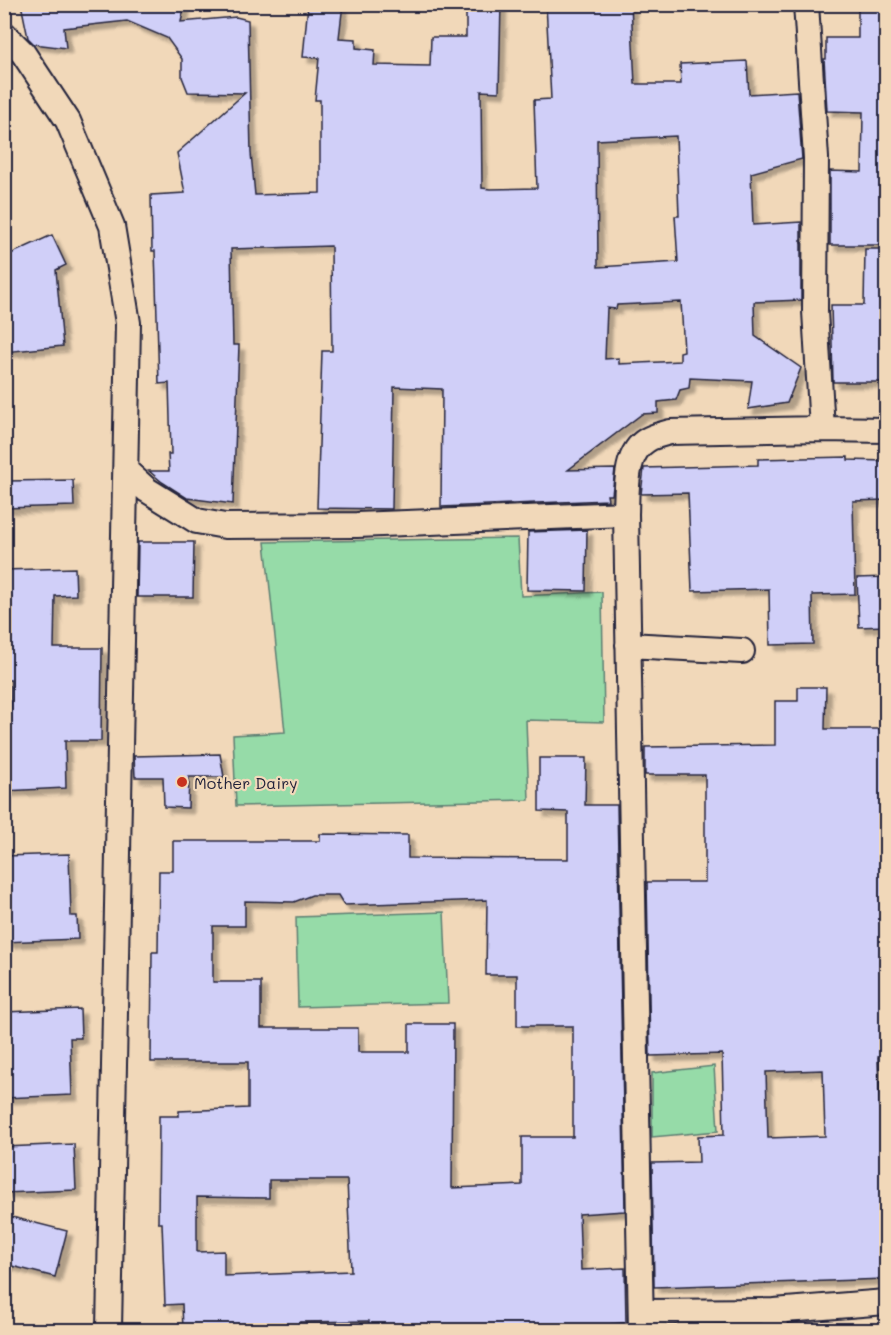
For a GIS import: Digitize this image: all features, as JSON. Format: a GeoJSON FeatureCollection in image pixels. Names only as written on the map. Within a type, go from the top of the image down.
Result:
{"type":"FeatureCollection","features":[{"type":"Feature","properties":{"kind":"street"},"geometry":{"type":"LineString","coordinates":[[806,4],[816,158],[815,311],[822,429]]}},
{"type":"Feature","properties":{"kind":"street"},"geometry":{"type":"LineString","coordinates":[[4,34],[23,53],[68,121],[112,226],[129,323],[109,1330]]}},
{"type":"Feature","properties":{"kind":"street"},"geometry":{"type":"LineString","coordinates":[[886,430],[670,432],[646,440],[632,458],[627,473],[626,514],[641,1321],[774,1321],[886,1302]]}},
{"type":"Feature","properties":{"kind":"street"},"geometry":{"type":"LineString","coordinates":[[126,471],[147,490],[197,520],[225,526],[357,525],[626,514]]}},
{"type":"Feature","properties":{"kind":"street"},"geometry":{"type":"LineString","coordinates":[[628,645],[742,651]]}},
{"type":"Feature","properties":{"kind":"green space"},"geometry":{"type":"Polygon","coordinates":[[[518,538],[521,596],[602,592],[604,722],[526,720],[529,800],[236,806],[233,735],[285,732],[265,542],[518,538]]]}},
{"type":"Feature","properties":{"kind":"green space"},"geometry":{"type":"Polygon","coordinates":[[[444,912],[448,1003],[298,1007],[296,917],[444,912]]]}},
{"type":"Feature","properties":{"kind":"green space"},"geometry":{"type":"Polygon","coordinates":[[[714,1066],[718,1131],[652,1137],[652,1073],[714,1066]]]}},
{"type":"Feature","properties":{"kind":"building"},"geometry":{"type":"Polygon","coordinates":[[[21,4],[185,4],[181,22],[236,17],[248,20],[251,153],[255,195],[320,193],[320,100],[315,100],[319,58],[303,57],[308,4],[343,4],[339,38],[356,39],[356,48],[375,50],[374,65],[430,66],[431,37],[466,37],[466,4],[501,4],[499,92],[481,91],[482,188],[537,188],[534,100],[551,99],[546,4],[631,4],[635,84],[681,84],[680,64],[747,61],[749,94],[797,91],[802,159],[751,173],[753,225],[801,222],[801,300],[754,302],[755,336],[801,368],[787,403],[748,409],[752,381],[690,378],[689,388],[680,390],[676,400],[658,402],[658,413],[642,414],[568,470],[615,469],[612,495],[607,495],[608,500],[441,507],[442,389],[394,387],[392,509],[317,508],[322,351],[332,351],[331,246],[231,249],[233,345],[239,345],[233,504],[187,498],[149,471],[169,471],[168,454],[171,454],[169,383],[159,384],[151,195],[185,193],[177,153],[245,93],[188,92],[182,77],[182,59],[167,38],[127,21],[64,28],[66,48],[34,44],[28,38],[21,4]],[[676,136],[597,140],[598,267],[678,262],[675,216],[679,216],[676,136]],[[681,302],[617,305],[616,309],[607,308],[605,359],[619,358],[619,364],[680,361],[680,352],[684,351],[681,302]]]}},
{"type":"Feature","properties":{"kind":"building"},"geometry":{"type":"Polygon","coordinates":[[[858,6],[886,6],[886,245],[830,245],[830,171],[862,172],[863,112],[827,111],[824,59],[826,59],[826,38],[858,38],[858,6]]]}},
{"type":"Feature","properties":{"kind":"building"},"geometry":{"type":"Polygon","coordinates":[[[52,235],[66,265],[56,270],[63,346],[4,352],[4,257],[52,235]]]}},
{"type":"Feature","properties":{"kind":"building"},"geometry":{"type":"Polygon","coordinates":[[[865,249],[886,249],[886,382],[833,382],[831,305],[864,305],[865,249]]]}},
{"type":"Feature","properties":{"kind":"building"},"geometry":{"type":"Polygon","coordinates":[[[848,457],[848,460],[886,461],[886,500],[853,501],[855,594],[812,595],[813,644],[770,645],[769,589],[692,591],[688,493],[641,494],[644,468],[758,465],[758,459],[848,457]]]}},
{"type":"Feature","properties":{"kind":"building"},"geometry":{"type":"Polygon","coordinates":[[[73,480],[74,506],[4,508],[4,481],[73,480]]]}},
{"type":"Feature","properties":{"kind":"building"},"geometry":{"type":"Polygon","coordinates":[[[587,530],[586,591],[527,590],[528,532],[587,530]]]}},
{"type":"Feature","properties":{"kind":"building"},"geometry":{"type":"Polygon","coordinates":[[[138,542],[194,542],[193,597],[137,597],[138,542]]]}},
{"type":"Feature","properties":{"kind":"building"},"geometry":{"type":"Polygon","coordinates":[[[75,568],[76,595],[55,596],[54,648],[102,648],[101,741],[65,741],[66,788],[4,791],[4,767],[10,766],[11,680],[4,680],[4,570],[75,568]]]}},
{"type":"Feature","properties":{"kind":"building"},"geometry":{"type":"Polygon","coordinates":[[[886,577],[886,626],[859,627],[857,578],[886,577]]]}},
{"type":"Feature","properties":{"kind":"building"},"geometry":{"type":"Polygon","coordinates":[[[798,687],[826,687],[825,729],[886,729],[883,936],[886,936],[886,1056],[878,1057],[881,1153],[886,1152],[886,1279],[654,1287],[652,1163],[699,1162],[698,1136],[724,1135],[722,1054],[650,1056],[647,882],[705,882],[705,775],[645,775],[645,747],[775,745],[775,701],[798,701],[798,687]],[[823,1070],[766,1072],[768,1138],[825,1136],[823,1070]]]}},
{"type":"Feature","properties":{"kind":"building"},"geometry":{"type":"Polygon","coordinates":[[[220,754],[224,777],[189,777],[188,808],[164,807],[163,777],[135,777],[134,756],[220,754]]]}},
{"type":"Feature","properties":{"kind":"building"},"geometry":{"type":"Polygon","coordinates":[[[539,758],[586,758],[585,805],[617,805],[625,1211],[579,1214],[581,1270],[625,1268],[626,1323],[611,1324],[610,1330],[535,1330],[535,1327],[369,1330],[369,1321],[300,1322],[300,1330],[183,1330],[182,1304],[165,1305],[162,1223],[158,1223],[159,1116],[179,1116],[179,1111],[248,1108],[248,1062],[151,1062],[152,952],[158,952],[159,871],[173,871],[173,841],[320,841],[320,834],[408,835],[408,858],[568,859],[568,812],[539,811],[539,758]],[[312,895],[294,902],[245,901],[245,926],[213,926],[213,982],[261,982],[261,1028],[358,1028],[358,1052],[409,1052],[409,1024],[453,1024],[452,1188],[522,1185],[522,1137],[573,1137],[573,1026],[517,1026],[517,975],[486,975],[487,900],[344,905],[338,895],[312,895]],[[269,1180],[269,1198],[197,1197],[197,1252],[224,1251],[224,1276],[351,1271],[347,1180],[269,1180]]]}},
{"type":"Feature","properties":{"kind":"building"},"geometry":{"type":"Polygon","coordinates":[[[69,854],[71,916],[77,916],[78,939],[4,942],[4,856],[69,854]]]}},
{"type":"Feature","properties":{"kind":"building"},"geometry":{"type":"Polygon","coordinates":[[[80,1009],[81,1038],[70,1038],[72,1095],[4,1098],[4,1012],[80,1009]]]}},
{"type":"Feature","properties":{"kind":"building"},"geometry":{"type":"Polygon","coordinates":[[[74,1144],[76,1190],[4,1193],[4,1147],[74,1144]]]}},
{"type":"Feature","properties":{"kind":"building"},"geometry":{"type":"Polygon","coordinates":[[[4,1215],[67,1231],[55,1277],[4,1264],[4,1215]]]}},
{"type":"Feature","properties":{"kind":"place","name":"Mother Dairy"},"geometry":{"type":"Point","coordinates":[182,782]}}]}
